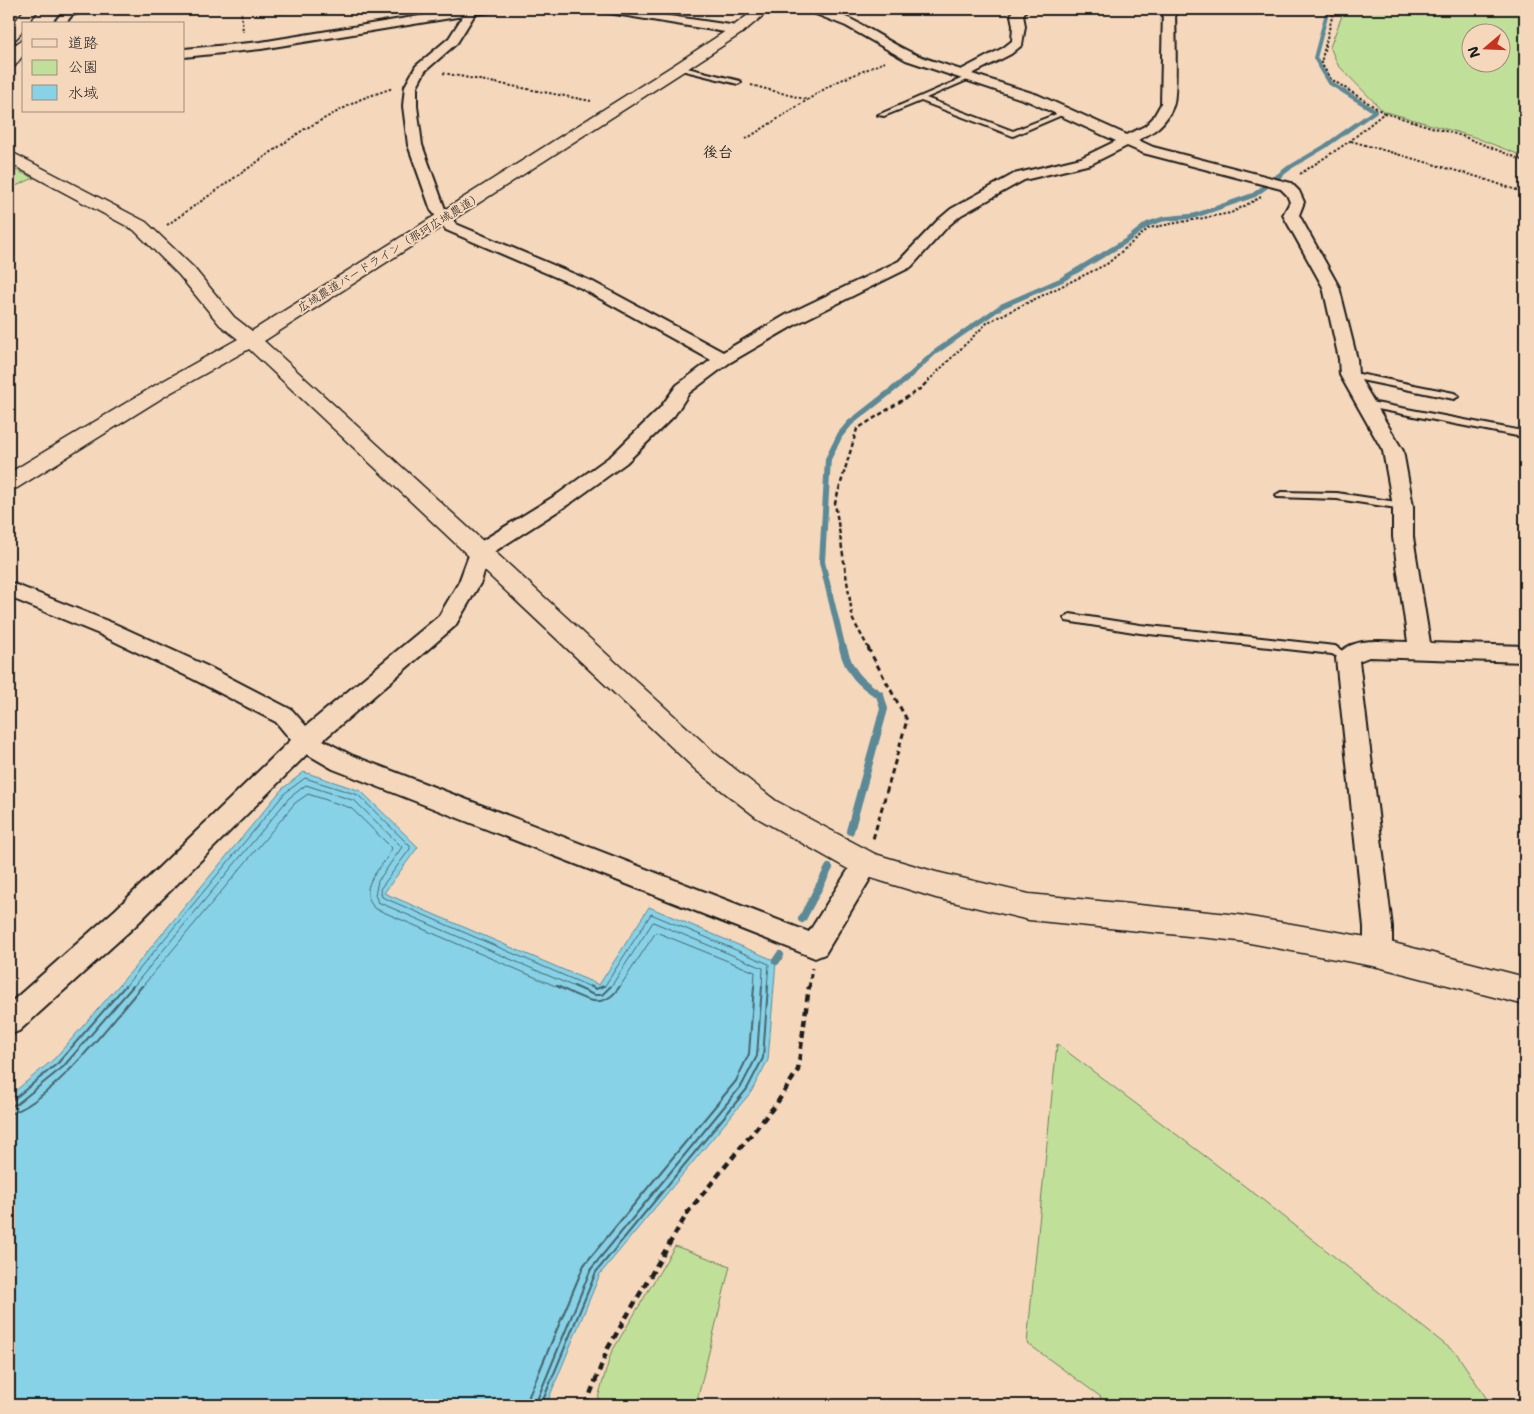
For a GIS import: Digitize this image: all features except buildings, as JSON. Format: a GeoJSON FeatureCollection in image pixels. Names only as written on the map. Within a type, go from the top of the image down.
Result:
{"type":"FeatureCollection","features":[{"type":"Feature","properties":{"kind":"street"},"geometry":{"type":"LineString","coordinates":[[9,38],[32,9]]}},
{"type":"Feature","properties":{"kind":"street"},"geometry":{"type":"LineString","coordinates":[[60,22],[68,12],[82,9]]}},
{"type":"Feature","properties":{"kind":"street"},"geometry":{"type":"LineString","coordinates":[[185,53],[245,47],[473,10],[491,9]]}},
{"type":"Feature","properties":{"kind":"street"},"geometry":{"type":"LineString","coordinates":[[603,9],[737,30]]}},
{"type":"Feature","properties":{"kind":"street","name":"広域農道バードライン（那珂広域農道）"},"geometry":{"type":"LineString","coordinates":[[9,483],[164,389],[251,340],[737,30],[764,9]]}},
{"type":"Feature","properties":{"kind":"street"},"geometry":{"type":"LineString","coordinates":[[812,9],[835,15],[903,54],[1033,98],[1148,150],[1286,186],[1294,194],[1297,202],[1292,216],[1298,232],[1331,287],[1348,359],[1349,375],[1393,451],[1403,506],[1403,537],[1420,649]]}},
{"type":"Feature","properties":{"kind":"street"},"geometry":{"type":"LineString","coordinates":[[966,76],[1007,51],[1018,42],[1019,26],[1017,15],[1021,9]]}},
{"type":"Feature","properties":{"kind":"street"},"geometry":{"type":"LineString","coordinates":[[9,1022],[125,918],[305,741],[447,621],[470,582],[479,552],[565,498],[619,459],[667,412],[683,389],[723,359],[792,319],[905,264],[943,223],[956,212],[1019,177],[1086,161],[1150,129],[1159,120],[1168,104],[1168,9]]}},
{"type":"Feature","properties":{"kind":"street"},"geometry":{"type":"LineString","coordinates":[[473,10],[453,40],[420,69],[411,86],[410,106],[415,145],[438,210],[451,227],[587,285],[723,359]]}},
{"type":"Feature","properties":{"kind":"street"},"geometry":{"type":"LineString","coordinates":[[9,64],[19,47]]}},
{"type":"Feature","properties":{"kind":"street"},"geometry":{"type":"LineString","coordinates":[[9,157],[140,226],[186,271],[227,321],[251,340],[706,763],[766,809],[866,864],[936,885],[1029,907],[1239,928],[1378,953],[1525,991]]}},
{"type":"Feature","properties":{"kind":"street"},"geometry":{"type":"LineString","coordinates":[[9,589],[107,629],[201,672],[284,716],[305,741],[342,762],[815,946],[866,864]]}},
{"type":"Feature","properties":{"kind":"street"},"geometry":{"type":"LineString","coordinates":[[1378,953],[1378,927],[1346,658],[1356,651],[1369,649],[1420,649],[1525,654]]}},
{"type":"Feature","properties":{"kind":"lane"},"geometry":{"type":"LineString","coordinates":[[283,11],[305,9]]}},
{"type":"Feature","properties":{"kind":"lane"},"geometry":{"type":"LineString","coordinates":[[678,68],[738,82]]}},
{"type":"Feature","properties":{"kind":"lane"},"geometry":{"type":"LineString","coordinates":[[882,115],[922,99],[966,76]]}},
{"type":"Feature","properties":{"kind":"lane"},"geometry":{"type":"LineString","coordinates":[[922,99],[1013,134],[1066,112]]}},
{"type":"Feature","properties":{"kind":"lane"},"geometry":{"type":"LineString","coordinates":[[1349,375],[1454,396]]}},
{"type":"Feature","properties":{"kind":"lane"},"geometry":{"type":"LineString","coordinates":[[1365,404],[1516,433],[1525,432]]}},
{"type":"Feature","properties":{"kind":"lane"},"geometry":{"type":"LineString","coordinates":[[1280,495],[1337,496],[1403,506]]}},
{"type":"Feature","properties":{"kind":"lane"},"geometry":{"type":"LineString","coordinates":[[1070,618],[1140,629],[1334,650],[1346,658]]}},
{"type":"Feature","properties":{"kind":"path"},"geometry":{"type":"LineString","coordinates":[[241,9],[245,47]]}},
{"type":"Feature","properties":{"kind":"path"},"geometry":{"type":"LineString","coordinates":[[1334,9],[1321,63],[1331,80],[1384,114],[1462,136],[1525,161]]}},
{"type":"Feature","properties":{"kind":"path"},"geometry":{"type":"LineString","coordinates":[[746,139],[834,83],[903,54]]}},
{"type":"Feature","properties":{"kind":"path"},"geometry":{"type":"LineString","coordinates":[[420,69],[619,106]]}},
{"type":"Feature","properties":{"kind":"path"},"geometry":{"type":"LineString","coordinates":[[738,82],[808,100]]}},
{"type":"Feature","properties":{"kind":"path"},"geometry":{"type":"LineString","coordinates":[[148,234],[191,210],[244,169],[299,131],[352,102],[395,88],[411,86]]}},
{"type":"Feature","properties":{"kind":"path"},"geometry":{"type":"LineString","coordinates":[[1286,186],[1304,171],[1350,141],[1384,114]]}},
{"type":"Feature","properties":{"kind":"path"},"geometry":{"type":"LineString","coordinates":[[1350,141],[1478,177],[1525,193]]}},
{"type":"Feature","properties":{"kind":"path"},"geometry":{"type":"LineString","coordinates":[[866,864],[907,720],[853,620],[835,504],[857,429],[920,389],[988,322],[1106,264],[1149,228],[1230,213],[1264,196]]}},
{"type":"Feature","properties":{"kind":"path"},"geometry":{"type":"LineString","coordinates":[[586,1405],[608,1348],[688,1212],[777,1103],[798,1070],[815,946]]}},
{"type":"Feature","properties":{"kind":"green space"},"geometry":{"type":"Polygon","coordinates":[[[1347,9],[1512,9],[1525,13],[1525,157],[1474,137],[1383,111],[1338,65],[1330,47],[1343,13],[1347,9]]]}},
{"type":"Feature","properties":{"kind":"green space"},"geometry":{"type":"Polygon","coordinates":[[[9,167],[34,178],[9,189],[9,167]]]}},
{"type":"Feature","properties":{"kind":"green space"},"geometry":{"type":"Polygon","coordinates":[[[1057,1044],[1259,1197],[1457,1354],[1491,1405],[1099,1405],[1101,1397],[1027,1343],[1057,1044]]]}},
{"type":"Feature","properties":{"kind":"green space"},"geometry":{"type":"Polygon","coordinates":[[[675,1246],[730,1266],[696,1405],[596,1405],[611,1353],[675,1246]]]}},
{"type":"Feature","properties":{"kind":"water"},"geometry":{"type":"Polygon","coordinates":[[[304,772],[361,791],[418,847],[384,893],[599,985],[649,907],[776,961],[768,1060],[751,1092],[600,1274],[546,1405],[15,1405],[9,1402],[9,1096],[54,1059],[134,968],[282,789],[304,772]]]}},
{"type":"Feature","properties":{"kind":"waterway"},"geometry":{"type":"LineString","coordinates":[[1287,169],[1324,147],[1375,111],[1330,83],[1315,58],[1328,9]]}},
{"type":"Feature","properties":{"kind":"waterway"},"geometry":{"type":"LineString","coordinates":[[1277,177],[1289,168]]}},
{"type":"Feature","properties":{"kind":"waterway"},"geometry":{"type":"LineString","coordinates":[[904,381],[934,353],[1002,306],[1061,280],[1126,241],[1148,224],[1163,219],[1194,216],[1254,195],[1265,187]]}},
{"type":"Feature","properties":{"kind":"waterway"},"geometry":{"type":"LineString","coordinates":[[843,649],[822,562],[828,459],[840,435],[850,423],[905,380]]}},
{"type":"Feature","properties":{"kind":"waterway"},"geometry":{"type":"LineString","coordinates":[[843,648],[848,664],[856,676],[880,695],[884,709],[850,831]]}},
{"type":"Feature","properties":{"kind":"waterway"},"geometry":{"type":"LineString","coordinates":[[802,919],[829,868]]}},
{"type":"Feature","properties":{"kind":"waterway"},"geometry":{"type":"LineString","coordinates":[[776,961],[780,955]]}},
{"type":"Feature","properties":{"kind":"district","name":"後台"},"geometry":{"type":"Point","coordinates":[718,152]}}]}
